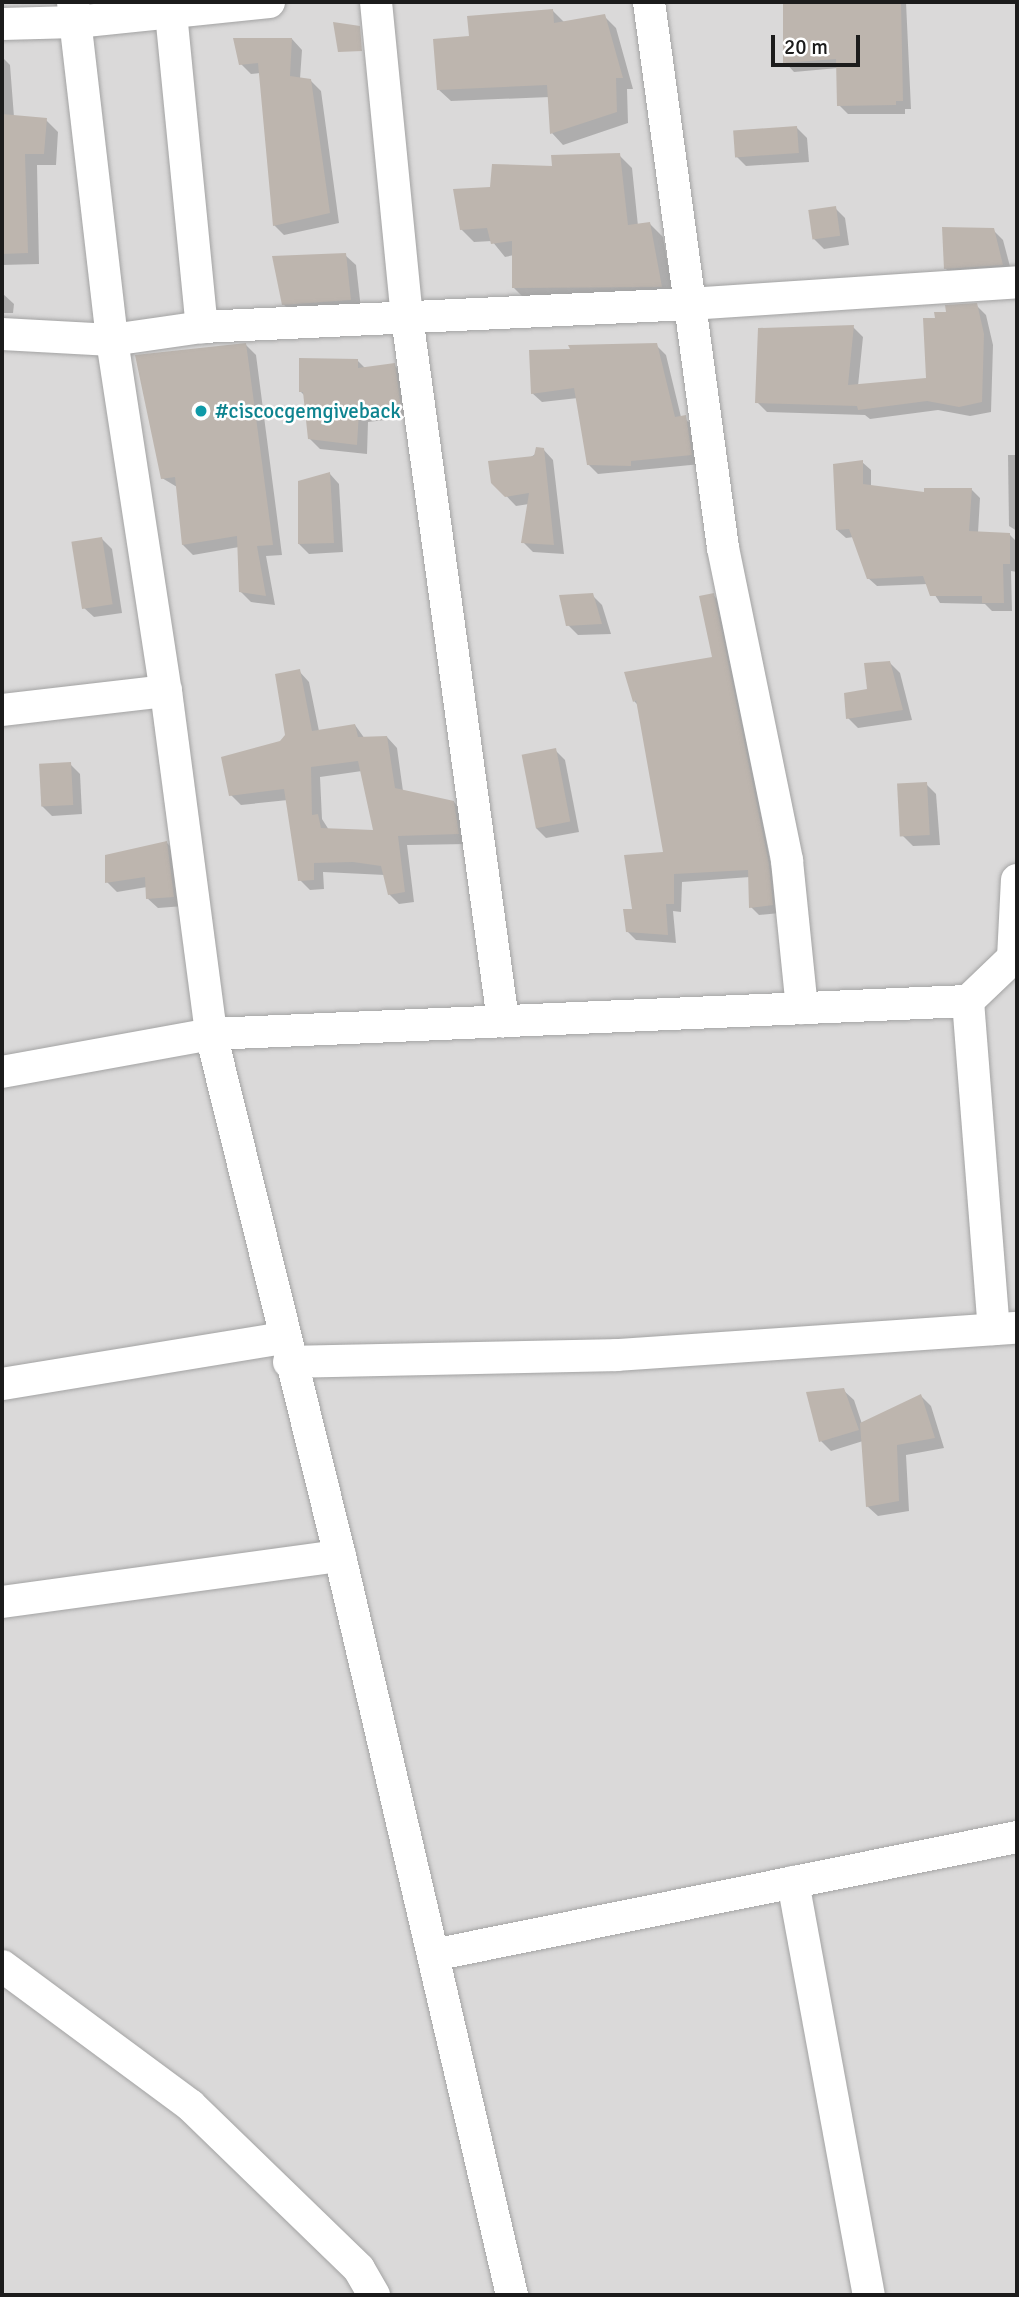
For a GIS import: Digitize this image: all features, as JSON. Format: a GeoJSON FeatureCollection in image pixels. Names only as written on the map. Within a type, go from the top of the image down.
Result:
{"type":"FeatureCollection","features":[{"type":"Feature","properties":{"kind":"street"},"geometry":{"type":"LineString","coordinates":[[2,24],[75,12],[171,13],[269,2]]}},
{"type":"Feature","properties":{"kind":"street"},"geometry":{"type":"LineString","coordinates":[[376,2],[407,317],[503,1021]]}},
{"type":"Feature","properties":{"kind":"street"},"geometry":{"type":"LineString","coordinates":[[649,2],[723,548],[787,861],[802,1008]]}},
{"type":"Feature","properties":{"kind":"street"},"geometry":{"type":"LineString","coordinates":[[75,12],[112,340],[166,691],[211,1034],[340,1556],[512,2295]]}},
{"type":"Feature","properties":{"kind":"street"},"geometry":{"type":"LineString","coordinates":[[171,13],[202,327]]}},
{"type":"Feature","properties":{"kind":"street"},"geometry":{"type":"LineString","coordinates":[[2,334],[112,340],[202,327],[690,304],[1017,282]]}},
{"type":"Feature","properties":{"kind":"street"},"geometry":{"type":"LineString","coordinates":[[2,710],[166,691]]}},
{"type":"Feature","properties":{"kind":"street"},"geometry":{"type":"LineString","coordinates":[[2,1072],[211,1034],[968,1001],[1015,959],[1017,880]]}},
{"type":"Feature","properties":{"kind":"street"},"geometry":{"type":"LineString","coordinates":[[2,1384],[287,1350],[617,1355],[1011,1329],[968,1001]]}},
{"type":"Feature","properties":{"kind":"street"},"geometry":{"type":"LineString","coordinates":[[2,1602],[340,1556]]}},
{"type":"Feature","properties":{"kind":"street"},"geometry":{"type":"LineString","coordinates":[[433,1955],[1017,1837]]}},
{"type":"Feature","properties":{"kind":"street"},"geometry":{"type":"LineString","coordinates":[[793,1882],[869,2295]]}},
{"type":"Feature","properties":{"kind":"street"},"geometry":{"type":"LineString","coordinates":[[2,1966],[190,2105],[359,2269],[374,2295]]}},
{"type":"Feature","properties":{"kind":"shaded area"},"geometry":{"type":"Polygon","coordinates":[[[2,2],[1017,2],[1017,2295],[2,2295],[2,2]]]}},
{"type":"Feature","properties":{"kind":"building"},"geometry":{"type":"Polygon","coordinates":[[[783,2],[901,2],[903,101],[896,101],[896,105],[837,106],[836,59],[783,63],[783,2]]]}},
{"type":"Feature","properties":{"kind":"building"},"geometry":{"type":"Polygon","coordinates":[[[553,9],[554,23],[605,14],[623,78],[616,78],[617,112],[550,134],[547,85],[437,90],[433,39],[469,36],[467,16],[553,9]]]}},
{"type":"Feature","properties":{"kind":"building"},"geometry":{"type":"Polygon","coordinates":[[[333,22],[360,26],[362,51],[338,52],[333,22]]]}},
{"type":"Feature","properties":{"kind":"building"},"geometry":{"type":"Polygon","coordinates":[[[233,38],[292,38],[290,76],[311,79],[330,213],[273,226],[258,63],[239,65],[233,38]]]}},
{"type":"Feature","properties":{"kind":"building"},"geometry":{"type":"Polygon","coordinates":[[[2,114],[47,118],[44,154],[25,154],[28,253],[2,254],[2,114]]]}},
{"type":"Feature","properties":{"kind":"building"},"geometry":{"type":"Polygon","coordinates":[[[797,126],[799,153],[735,157],[733,130],[797,126]]]}},
{"type":"Feature","properties":{"kind":"building"},"geometry":{"type":"Polygon","coordinates":[[[620,153],[628,225],[650,222],[662,287],[512,288],[512,241],[491,244],[487,228],[460,230],[453,189],[490,187],[492,164],[552,166],[551,155],[620,153]]]}},
{"type":"Feature","properties":{"kind":"building"},"geometry":{"type":"Polygon","coordinates":[[[836,206],[840,236],[812,240],[808,210],[836,206]]]}},
{"type":"Feature","properties":{"kind":"building"},"geometry":{"type":"Polygon","coordinates":[[[942,227],[994,228],[1003,265],[944,269],[942,227]]]}},
{"type":"Feature","properties":{"kind":"building"},"geometry":{"type":"Polygon","coordinates":[[[346,253],[351,300],[282,305],[272,256],[346,253]]]}},
{"type":"Feature","properties":{"kind":"building"},"geometry":{"type":"Polygon","coordinates":[[[977,303],[984,334],[982,402],[959,407],[927,401],[858,410],[857,406],[755,403],[758,328],[854,325],[848,385],[926,378],[923,318],[935,318],[934,312],[946,312],[945,305],[977,303]]]}},
{"type":"Feature","properties":{"kind":"building","name":"#ciscocgemgiveback"},"geometry":{"type":"Polygon","coordinates":[[[246,343],[273,545],[257,546],[266,596],[239,592],[237,536],[182,545],[175,477],[161,479],[135,355],[246,343]]]}},
{"type":"Feature","properties":{"kind":"building"},"geometry":{"type":"Polygon","coordinates":[[[657,343],[675,417],[686,415],[692,455],[631,461],[631,466],[587,465],[574,388],[531,394],[529,350],[570,349],[568,345],[657,343]]]}},
{"type":"Feature","properties":{"kind":"building"},"geometry":{"type":"Polygon","coordinates":[[[299,358],[358,359],[358,368],[395,363],[401,407],[359,412],[357,445],[308,439],[303,392],[299,392],[299,358]]]}},
{"type":"Feature","properties":{"kind":"building"},"geometry":{"type":"Polygon","coordinates":[[[536,447],[544,448],[554,545],[521,543],[529,493],[505,497],[491,483],[488,461],[534,456],[536,447]]]}},
{"type":"Feature","properties":{"kind":"building"},"geometry":{"type":"Polygon","coordinates":[[[863,460],[863,484],[924,492],[924,488],[972,488],[969,531],[1010,533],[1010,564],[1003,564],[1004,603],[982,603],[982,596],[930,596],[923,576],[867,579],[849,529],[836,530],[833,464],[863,460]]]}},
{"type":"Feature","properties":{"kind":"building"},"geometry":{"type":"Polygon","coordinates":[[[330,472],[334,543],[298,544],[298,481],[330,472]]]}},
{"type":"Feature","properties":{"kind":"building"},"geometry":{"type":"Polygon","coordinates":[[[102,537],[113,604],[82,609],[71,542],[102,537]]]}},
{"type":"Feature","properties":{"kind":"building"},"geometry":{"type":"Polygon","coordinates":[[[593,593],[602,624],[566,626],[559,595],[593,593]]]}},
{"type":"Feature","properties":{"kind":"building"},"geometry":{"type":"Polygon","coordinates":[[[714,593],[769,864],[773,905],[749,908],[748,870],[674,874],[674,904],[666,904],[668,935],[626,932],[623,909],[632,909],[624,855],[663,852],[636,700],[633,702],[624,672],[712,657],[699,596],[714,593]]]}},
{"type":"Feature","properties":{"kind":"building"},"geometry":{"type":"Polygon","coordinates":[[[890,661],[903,710],[846,719],[844,693],[867,689],[864,663],[890,661]]]}},
{"type":"Feature","properties":{"kind":"building"},"geometry":{"type":"Polygon","coordinates":[[[300,669],[312,731],[355,724],[358,737],[387,736],[395,788],[454,801],[459,834],[398,836],[405,892],[388,895],[381,866],[353,862],[314,863],[314,880],[298,881],[284,789],[229,796],[221,757],[280,741],[285,735],[275,674],[300,669]],[[358,761],[311,767],[312,815],[318,814],[321,828],[373,830],[358,761]]]}},
{"type":"Feature","properties":{"kind":"building"},"geometry":{"type":"Polygon","coordinates":[[[556,748],[570,822],[536,828],[522,755],[556,748]]]}},
{"type":"Feature","properties":{"kind":"building"},"geometry":{"type":"Polygon","coordinates":[[[71,762],[73,805],[41,807],[39,764],[71,762]]]}},
{"type":"Feature","properties":{"kind":"building"},"geometry":{"type":"Polygon","coordinates":[[[927,782],[930,835],[900,836],[897,784],[927,782]]]}},
{"type":"Feature","properties":{"kind":"building"},"geometry":{"type":"Polygon","coordinates":[[[167,841],[174,897],[146,899],[145,877],[105,883],[105,855],[167,841]]]}},
{"type":"Feature","properties":{"kind":"building"},"geometry":{"type":"Polygon","coordinates":[[[844,1388],[859,1430],[819,1442],[806,1392],[844,1388]]]}},
{"type":"Feature","properties":{"kind":"building"},"geometry":{"type":"Polygon","coordinates":[[[921,1394],[935,1438],[897,1445],[899,1501],[866,1507],[860,1423],[921,1394]]]}},
{"type":"Feature","properties":{"kind":"place","name":"#ciscocgemgiveback"},"geometry":{"type":"Point","coordinates":[201,411]}}]}
